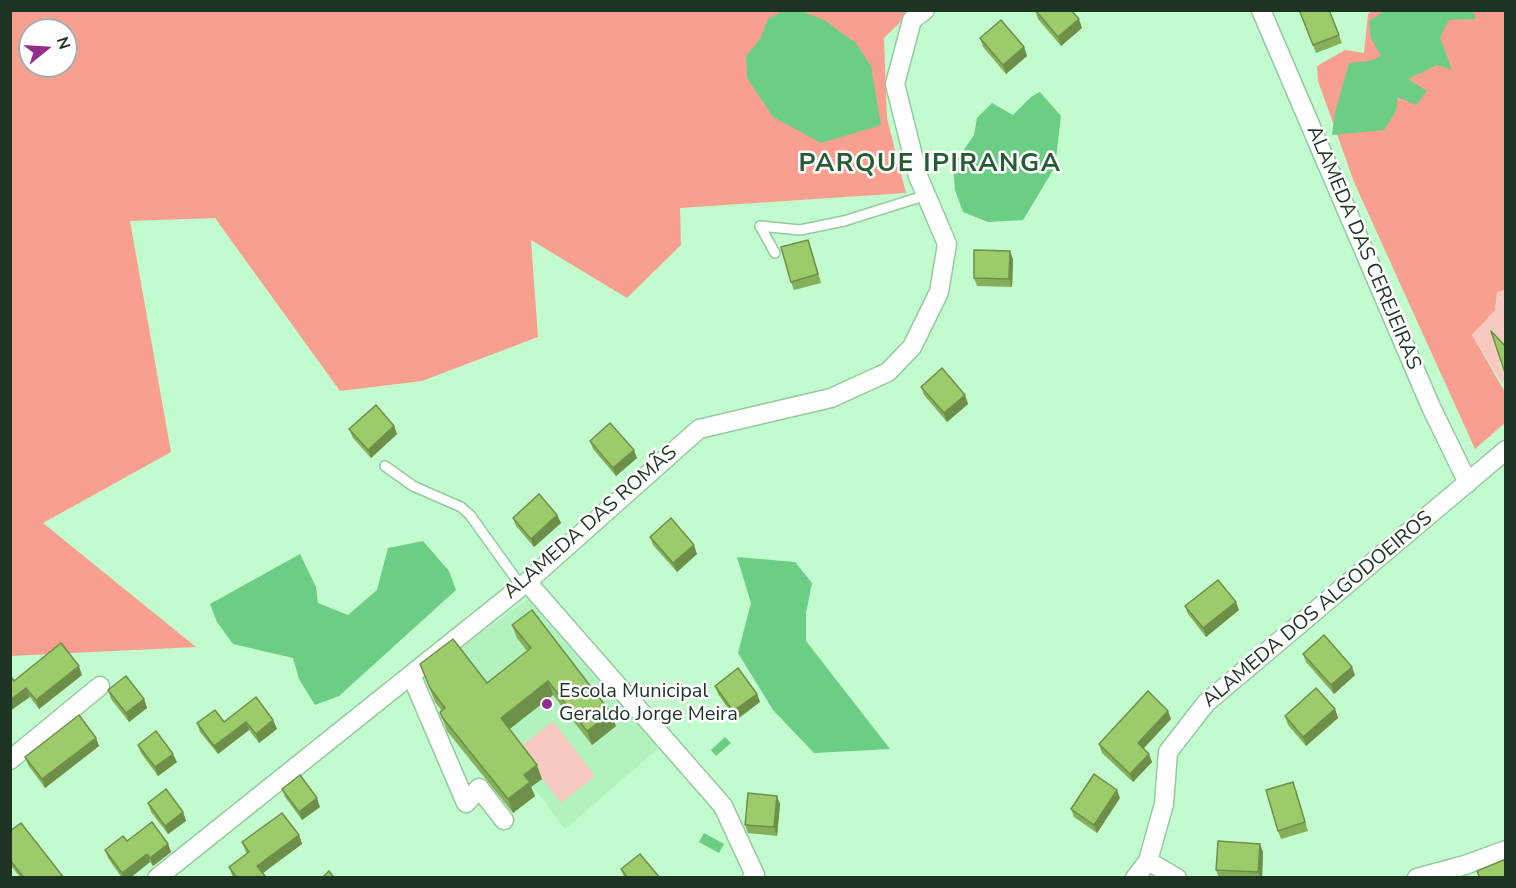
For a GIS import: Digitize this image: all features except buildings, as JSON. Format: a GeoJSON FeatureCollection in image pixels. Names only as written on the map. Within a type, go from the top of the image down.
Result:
{"type":"FeatureCollection","features":[{"type":"Feature","properties":{"kind":"street","name":"ALAMEDA DAS ROMÃS"},"geometry":{"type":"LineString","coordinates":[[157,878],[524,584],[699,429],[831,398],[888,372],[912,347],[939,292],[947,244],[918,176],[895,84],[912,20],[925,10]]}},
{"type":"Feature","properties":{"kind":"street","name":"ALAMEDA DAS CEREJEIRAS"},"geometry":{"type":"LineString","coordinates":[[1261,10],[1422,385],[1468,483]]}},
{"type":"Feature","properties":{"kind":"street","name":"ALAMEDA DOS ALGODOEIROS"},"geometry":{"type":"LineString","coordinates":[[1148,861],[1164,804],[1168,753],[1206,703],[1506,450]]}},
{"type":"Feature","properties":{"kind":"street"},"geometry":{"type":"LineString","coordinates":[[524,584],[723,806],[754,876]]}},
{"type":"Feature","properties":{"kind":"street"},"geometry":{"type":"LineString","coordinates":[[412,676],[466,803],[479,788],[504,820]]}},
{"type":"Feature","properties":{"kind":"street"},"geometry":{"type":"LineString","coordinates":[[10,760],[100,687]]}},
{"type":"Feature","properties":{"kind":"street"},"geometry":{"type":"LineString","coordinates":[[1416,878],[1465,865],[1506,850]]}},
{"type":"Feature","properties":{"kind":"street"},"geometry":{"type":"LineString","coordinates":[[1135,878],[1148,861],[1177,878]]}},
{"type":"Feature","properties":{"kind":"lane"},"geometry":{"type":"LineString","coordinates":[[775,253],[760,226],[800,230],[844,220],[927,195]]}},
{"type":"Feature","properties":{"kind":"lane"},"geometry":{"type":"LineString","coordinates":[[385,466],[413,486],[461,507],[470,515],[524,584]]}},
{"type":"Feature","properties":{"kind":"shaded area"},"geometry":{"type":"Polygon","coordinates":[[[785,10],[801,11],[824,20],[856,43],[871,66],[881,125],[821,143],[773,117],[747,78],[746,56],[760,39],[768,19],[785,10]]]}},
{"type":"Feature","properties":{"kind":"shaded area"},"geometry":{"type":"Polygon","coordinates":[[[10,11],[912,11],[884,38],[887,118],[906,193],[680,208],[681,245],[627,298],[531,240],[538,337],[422,381],[340,391],[215,218],[130,221],[171,452],[43,523],[196,647],[11,656],[10,11]]]}},
{"type":"Feature","properties":{"kind":"shaded area"},"geometry":{"type":"Polygon","coordinates":[[[1372,11],[1505,11],[1505,290],[1497,292],[1495,310],[1472,335],[1505,392],[1505,423],[1475,449],[1354,182],[1318,81],[1317,66],[1345,50],[1364,53],[1368,14],[1372,11]]]}},
{"type":"Feature","properties":{"kind":"shaded area"},"geometry":{"type":"Polygon","coordinates":[[[1384,11],[1473,11],[1476,19],[1449,20],[1440,37],[1452,70],[1437,65],[1408,79],[1427,91],[1416,105],[1398,97],[1396,111],[1384,130],[1332,135],[1335,112],[1349,63],[1370,61],[1381,56],[1371,38],[1369,21],[1384,11]]]}},
{"type":"Feature","properties":{"kind":"shaded area"},"geometry":{"type":"Polygon","coordinates":[[[1040,92],[1061,116],[1055,167],[1023,220],[988,222],[963,212],[955,190],[953,166],[974,135],[977,118],[992,103],[1013,115],[1031,97],[1040,92]]]}},
{"type":"Feature","properties":{"kind":"shaded area"},"geometry":{"type":"Polygon","coordinates":[[[1505,290],[1505,356],[1499,362],[1505,377],[1502,383],[1472,335],[1495,310],[1497,292],[1505,290]]]}},
{"type":"Feature","properties":{"kind":"shaded area"},"geometry":{"type":"Polygon","coordinates":[[[423,541],[449,571],[456,590],[339,696],[315,705],[299,679],[293,658],[233,644],[217,622],[210,604],[300,554],[316,587],[318,603],[348,615],[377,590],[388,548],[423,541]]]}},
{"type":"Feature","properties":{"kind":"shaded area"},"geometry":{"type":"Polygon","coordinates":[[[737,557],[795,562],[812,583],[806,613],[806,641],[890,749],[814,753],[773,710],[738,653],[751,603],[737,557]]]}},
{"type":"Feature","properties":{"kind":"shaded area","name":"Escola Municipal Geraldo Jorge Meira"},"geometry":{"type":"Polygon","coordinates":[[[531,597],[660,747],[565,829],[439,662],[531,597]]]}},
{"type":"Feature","properties":{"kind":"shaded area"},"geometry":{"type":"Polygon","coordinates":[[[553,721],[595,776],[561,803],[519,748],[553,721]]]}},
{"type":"Feature","properties":{"kind":"shaded area"},"geometry":{"type":"Polygon","coordinates":[[[725,737],[731,743],[716,756],[711,750],[725,737]]]}},
{"type":"Feature","properties":{"kind":"shaded area"},"geometry":{"type":"Polygon","coordinates":[[[704,833],[724,844],[719,853],[699,842],[704,833]]]}},
{"type":"Feature","properties":{"kind":"place","name":"Escola Municipal Geraldo Jorge Meira"},"geometry":{"type":"Point","coordinates":[547,704]}},
{"type":"Feature","properties":{"kind":"district","name":"PARQUE IPIRANGA"},"geometry":{"type":"Point","coordinates":[930,165]}}]}
